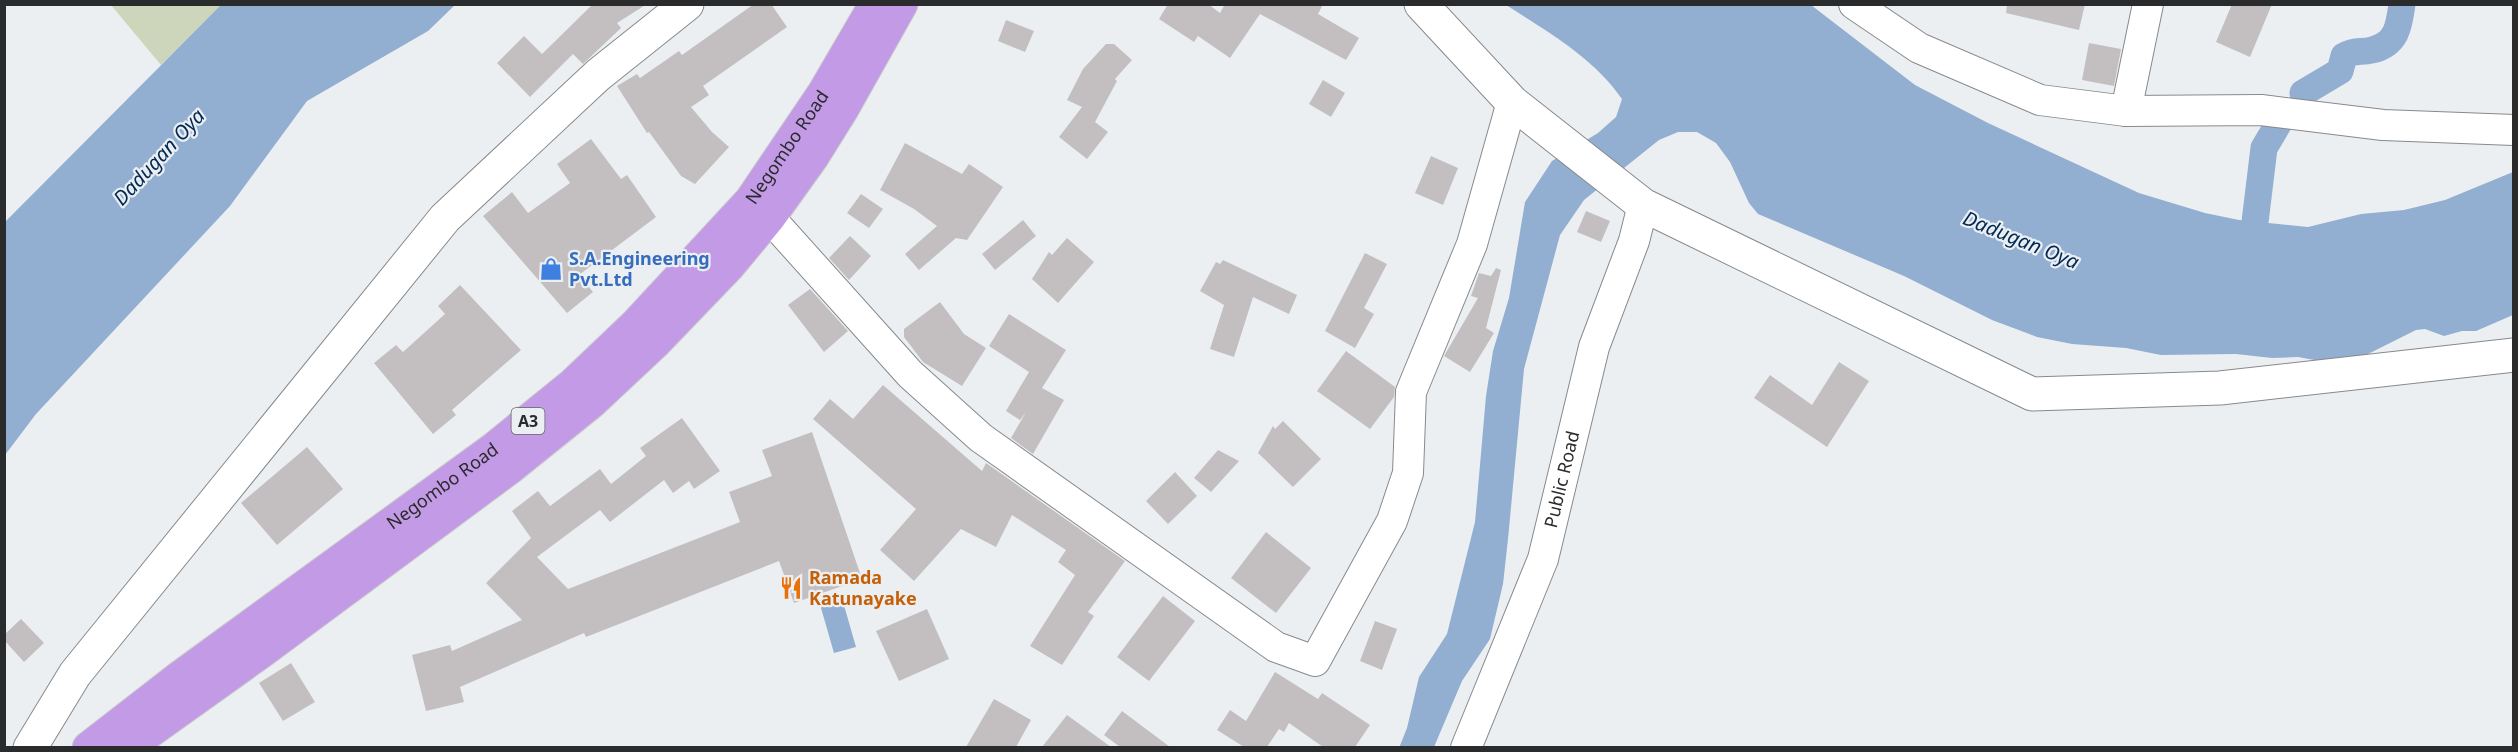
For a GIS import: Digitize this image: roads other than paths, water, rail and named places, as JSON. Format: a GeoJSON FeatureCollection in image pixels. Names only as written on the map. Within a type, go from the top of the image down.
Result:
{"type":"FeatureCollection","features":[{"type":"Feature","properties":{"kind":"highway","name":"Negombo Road"},"geometry":{"type":"LineString","coordinates":[[89,747],[178,679],[494,449],[574,384],[636,325],[751,201],[824,93],[876,4]]}},
{"type":"Feature","properties":{"kind":"highway","name":"Negombo Road"},"geometry":{"type":"LineString","coordinates":[[126,747],[259,653],[509,468],[591,402],[688,308],[729,265],[769,217],[836,119],[901,4]]}},
{"type":"Feature","properties":{"kind":"street"},"geometry":{"type":"LineString","coordinates":[[30,747],[75,674],[445,218],[598,75],[687,4]]}},
{"type":"Feature","properties":{"kind":"street"},"geometry":{"type":"LineString","coordinates":[[1421,4],[1512,102],[1631,195],[2032,394],[2220,388],[2514,355]]}},
{"type":"Feature","properties":{"kind":"street"},"geometry":{"type":"LineString","coordinates":[[1854,4],[1919,48],[2040,100],[2126,111],[2261,110],[2383,125],[2514,130]]}},
{"type":"Feature","properties":{"kind":"street"},"geometry":{"type":"LineString","coordinates":[[2126,111],[2148,4]]}},
{"type":"Feature","properties":{"kind":"street"},"geometry":{"type":"LineString","coordinates":[[769,217],[910,374],[981,438],[1276,647],[1315,661],[1392,521],[1408,473],[1411,392],[1472,244],[1512,102]]}},
{"type":"Feature","properties":{"kind":"street","name":"Public Road"},"geometry":{"type":"LineString","coordinates":[[1466,747],[1544,559],[1594,347],[1634,241],[1631,195]]}},
{"type":"Feature","properties":{"kind":"water","name":"Dadugan Oya"},"geometry":{"type":"Polygon","coordinates":[[[222,4],[455,5],[428,31],[307,101],[230,206],[36,414],[5,455],[5,222],[222,4]]]}},
{"type":"Feature","properties":{"kind":"water","name":"Dadugan Oya"},"geometry":{"type":"Polygon","coordinates":[[[1506,5],[1811,5],[1915,85],[1988,123],[2139,193],[2205,213],[2239,220],[2308,227],[2361,214],[2404,210],[2445,200],[2513,172],[2513,315],[2476,331],[2462,331],[2444,336],[2425,329],[2416,330],[2362,357],[2320,361],[2298,357],[2272,358],[2236,354],[2161,355],[2126,348],[2072,344],[2037,337],[1992,320],[1904,276],[1758,214],[1749,203],[1730,162],[1716,143],[1697,132],[1678,132],[1659,140],[1584,200],[1560,235],[1524,369],[1503,584],[1490,639],[1462,681],[1434,747],[1399,748],[1407,728],[1419,677],[1447,634],[1475,522],[1486,396],[1493,351],[1509,298],[1525,202],[1552,161],[1598,133],[1616,117],[1622,99],[1598,70],[1584,58],[1506,5]]]}},
{"type":"Feature","properties":{"kind":"water"},"geometry":{"type":"Polygon","coordinates":[[[841,595],[856,647],[834,653],[819,601],[841,595]]]}},
{"type":"Feature","properties":{"kind":"waterway"},"geometry":{"type":"LineString","coordinates":[[2303,93],[2340,71],[2344,56],[2372,50],[2392,39],[2398,27],[2402,4]]}},
{"type":"Feature","properties":{"kind":"waterway"},"geometry":{"type":"LineString","coordinates":[[2246,258],[2255,222],[2264,148],[2280,121]]}},
{"type":"Feature","properties":{"kind":"place","name":"S.A.Engineering Pvt.Ltd"},"geometry":{"type":"Point","coordinates":[551,269]}},
{"type":"Feature","properties":{"kind":"place","name":"Ramada Katunayake"},"geometry":{"type":"Point","coordinates":[791,588]}}]}
